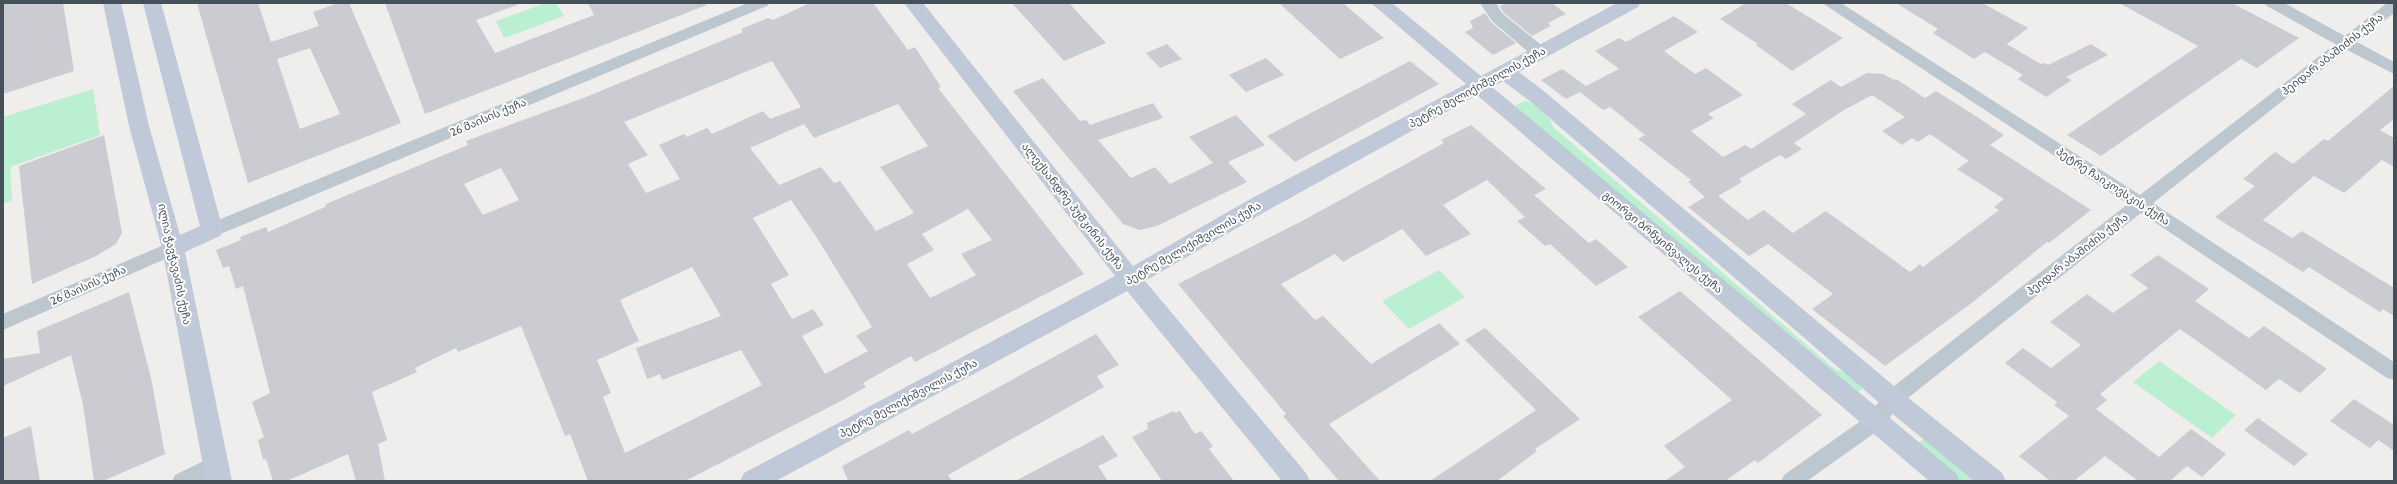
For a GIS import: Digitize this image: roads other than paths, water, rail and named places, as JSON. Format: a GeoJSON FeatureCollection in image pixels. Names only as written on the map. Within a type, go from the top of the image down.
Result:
{"type":"FeatureCollection","features":[{"type":"Feature","properties":{"kind":"street","name":"ილია ჭავჭავაძის ქუჩა"},"geometry":{"type":"LineString","coordinates":[[112,3],[139,126],[173,248],[217,473]]}},
{"type":"Feature","properties":{"kind":"street"},"geometry":{"type":"LineString","coordinates":[[152,3],[212,230],[173,248]]}},
{"type":"Feature","properties":{"kind":"street","name":"26 მაისის ქუჩა"},"geometry":{"type":"LineString","coordinates":[[212,230],[762,3]]}},
{"type":"Feature","properties":{"kind":"street","name":"ალექსანდრე პუშკინის ქუჩა"},"geometry":{"type":"LineString","coordinates":[[913,3],[1131,278],[1254,431],[1297,481]]}},
{"type":"Feature","properties":{"kind":"street","name":"გიორგი ბრწყინვალეს ქუჩა"},"geometry":{"type":"LineString","coordinates":[[1380,3],[1466,73],[1479,87],[1946,481]]}},
{"type":"Feature","properties":{"kind":"street"},"geometry":{"type":"LineString","coordinates":[[1488,3],[1497,17],[1539,52]]}},
{"type":"Feature","properties":{"kind":"street","name":"პეტრე მელიქიშვილის ქუჩა"},"geometry":{"type":"LineString","coordinates":[[753,481],[1131,278],[1262,203],[1479,87],[1539,52],[1631,3]]}},
{"type":"Feature","properties":{"kind":"street","name":"პეტრე ჩაიკოვსკის ქუჩა"},"geometry":{"type":"LineString","coordinates":[[1830,3],[2140,204],[2394,372]]}},
{"type":"Feature","properties":{"kind":"street"},"geometry":{"type":"LineString","coordinates":[[2272,3],[2394,69]]}},
{"type":"Feature","properties":{"kind":"street","name":"ჰეიდარ აბაშიძის ქუჩა"},"geometry":{"type":"LineString","coordinates":[[1876,422],[1892,399],[2394,5]]}},
{"type":"Feature","properties":{"kind":"street"},"geometry":{"type":"LineString","coordinates":[[1505,72],[1556,113],[1892,399],[1993,481]]}},
{"type":"Feature","properties":{"kind":"street","name":"26 მაისის ქუჩა"},"geometry":{"type":"LineString","coordinates":[[3,322],[173,248]]}},
{"type":"Feature","properties":{"kind":"street"},"geometry":{"type":"LineString","coordinates":[[1791,481],[1876,422]]}},
{"type":"Feature","properties":{"kind":"street"},"geometry":{"type":"LineString","coordinates":[[182,481],[217,473]]}}]}
